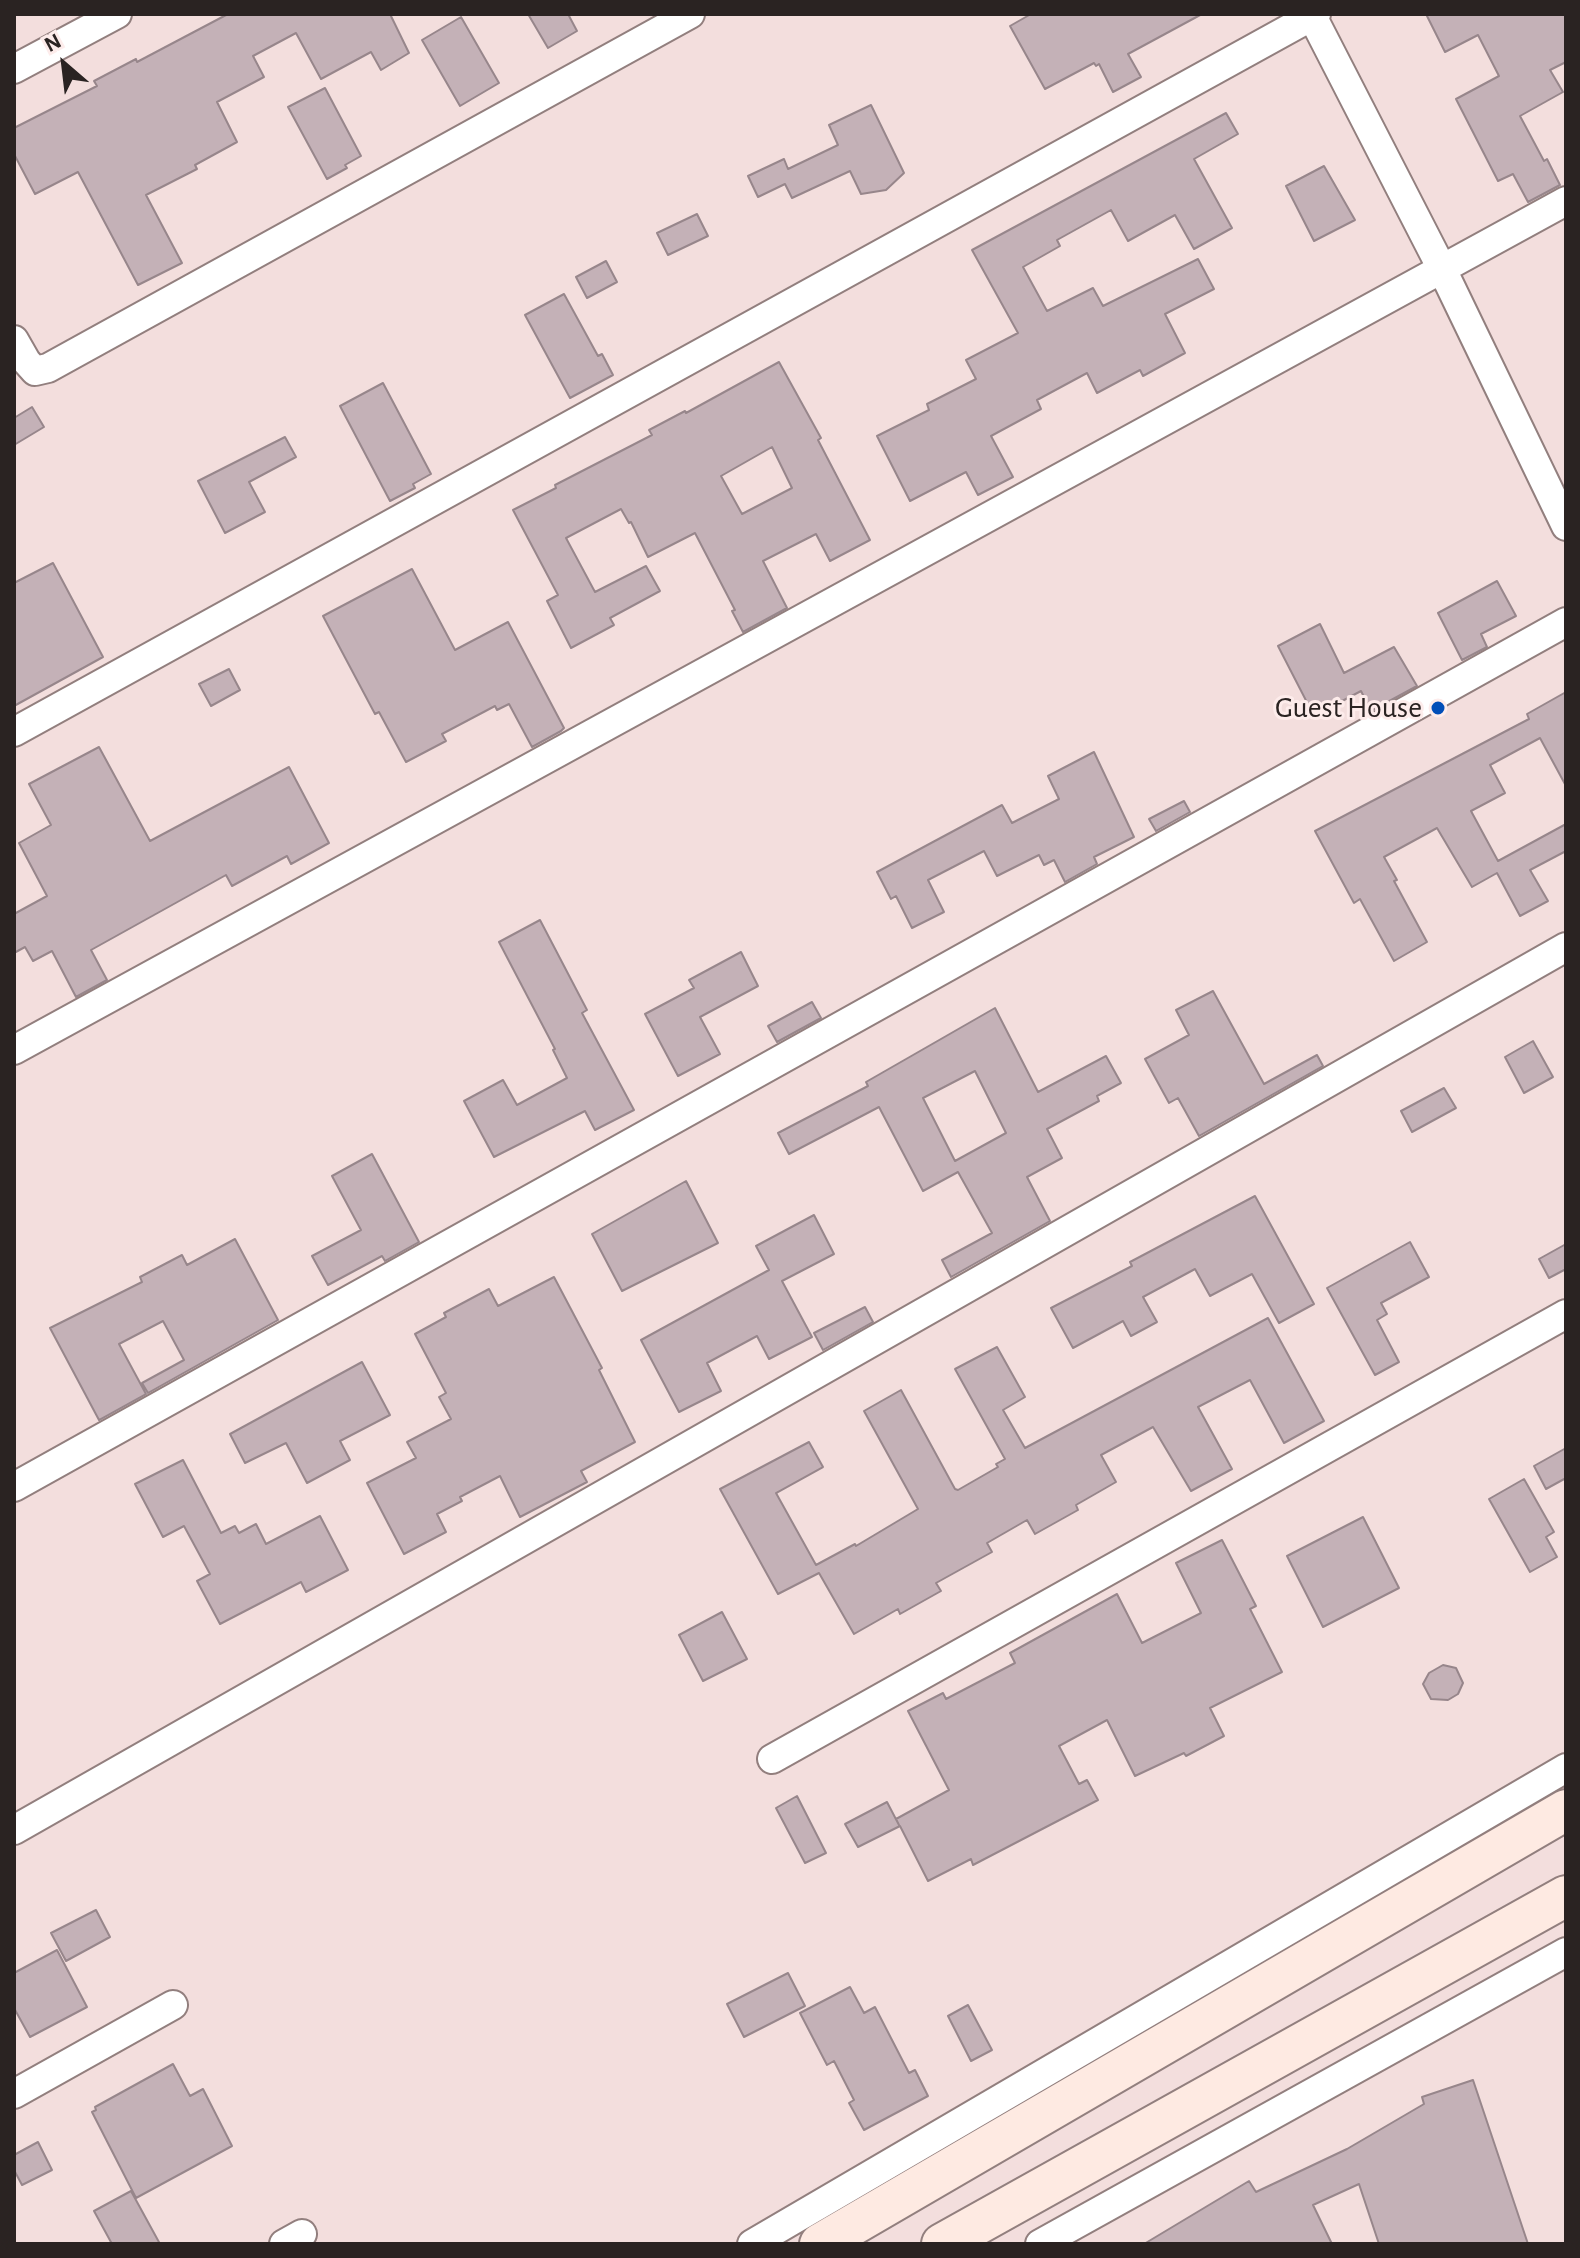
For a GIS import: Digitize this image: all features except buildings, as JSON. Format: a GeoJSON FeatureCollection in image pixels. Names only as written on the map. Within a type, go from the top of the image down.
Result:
{"type":"FeatureCollection","features":[{"type":"Feature","properties":{"kind":"main road"},"geometry":{"type":"LineString","coordinates":[[820,2244],[1566,1810]]}},
{"type":"Feature","properties":{"kind":"main road"},"geometry":{"type":"LineString","coordinates":[[942,2244],[1566,1896]]}},
{"type":"Feature","properties":{"kind":"street"},"geometry":{"type":"LineString","coordinates":[[14,69],[117,14]]}},
{"type":"Feature","properties":{"kind":"street"},"geometry":{"type":"LineString","coordinates":[[14,340],[35,371],[48,368],[690,14]]}},
{"type":"Feature","properties":{"kind":"street"},"geometry":{"type":"LineString","coordinates":[[14,732],[1313,15],[1442,269],[1566,526]]}},
{"type":"Feature","properties":{"kind":"street"},"geometry":{"type":"LineString","coordinates":[[14,1050],[1566,201]]}},
{"type":"Feature","properties":{"kind":"street"},"geometry":{"type":"LineString","coordinates":[[14,1487],[1566,622]]}},
{"type":"Feature","properties":{"kind":"street"},"geometry":{"type":"LineString","coordinates":[[14,1830],[1566,947]]}},
{"type":"Feature","properties":{"kind":"street"},"geometry":{"type":"LineString","coordinates":[[772,1759],[1566,1314]]}},
{"type":"Feature","properties":{"kind":"street"},"geometry":{"type":"LineString","coordinates":[[752,2244],[1566,1768]]}},
{"type":"Feature","properties":{"kind":"street"},"geometry":{"type":"LineString","coordinates":[[1040,2244],[1566,1952]]}},
{"type":"Feature","properties":{"kind":"street"},"geometry":{"type":"LineString","coordinates":[[14,2094],[173,2005]]}},
{"type":"Feature","properties":{"kind":"place","name":"Guest House"},"geometry":{"type":"Point","coordinates":[1438,708]}}]}
